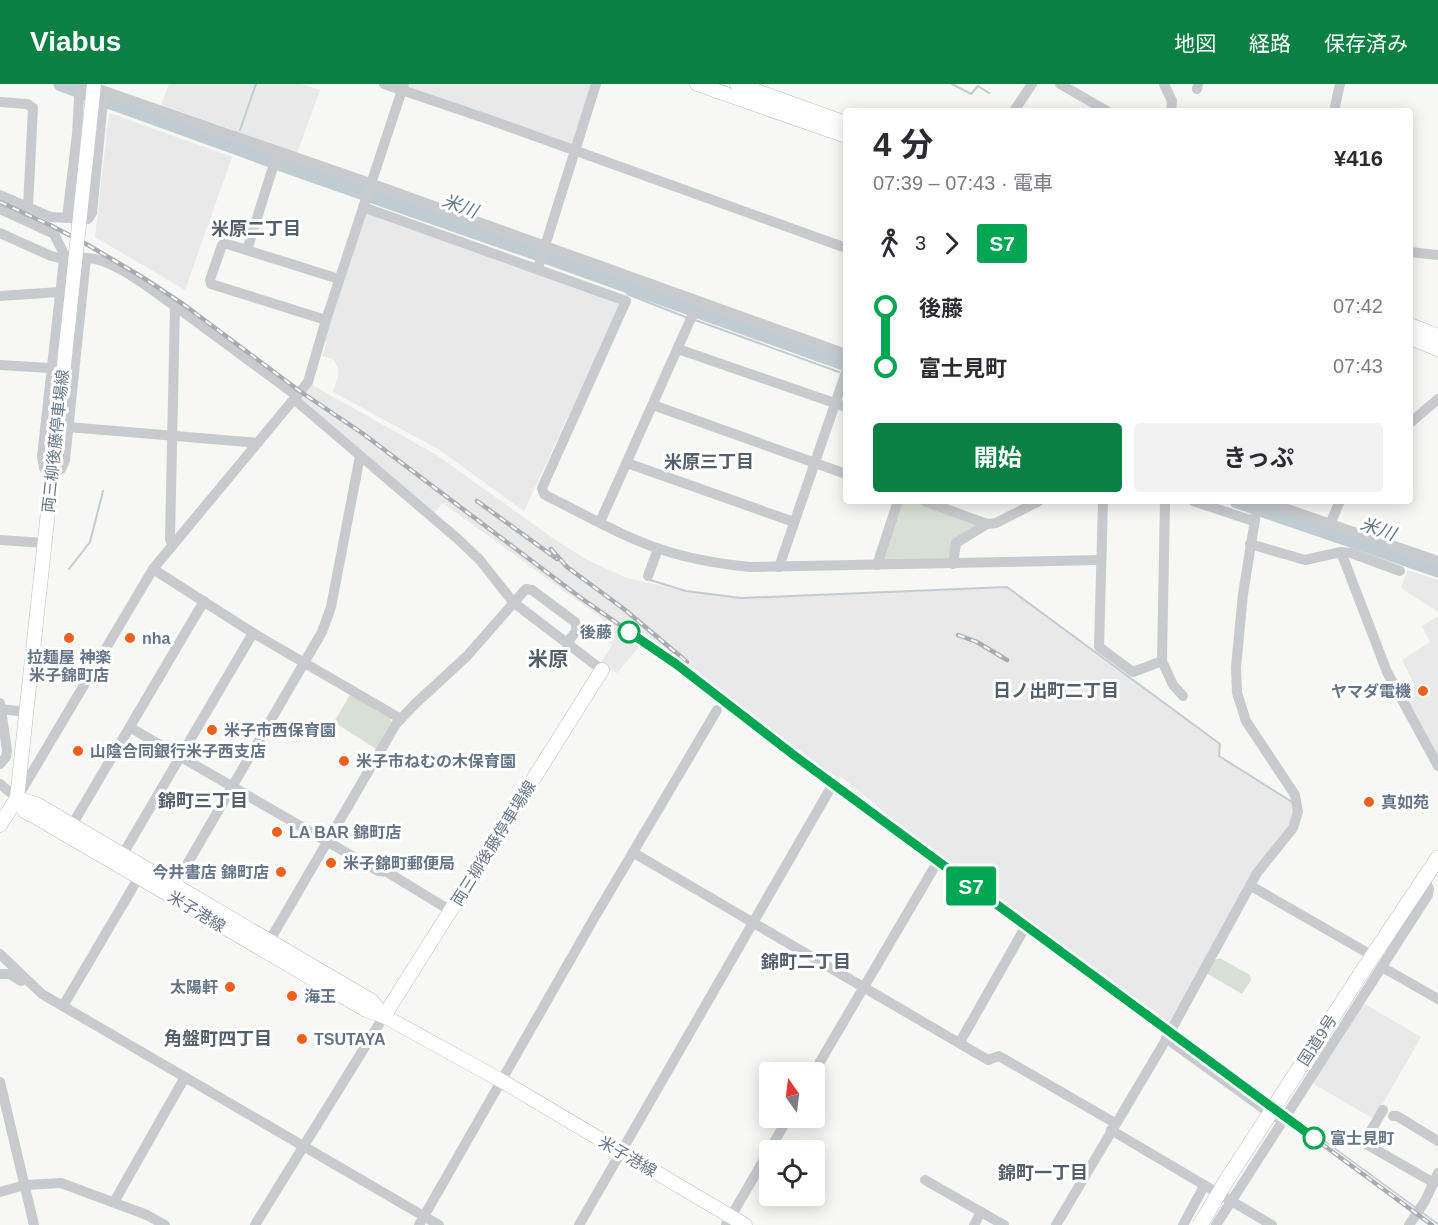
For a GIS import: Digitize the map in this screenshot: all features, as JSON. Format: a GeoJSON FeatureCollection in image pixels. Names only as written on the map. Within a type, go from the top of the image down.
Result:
{"type":"FeatureCollection","features":[{"type":"Feature","properties":{"kind":"highway","name":"国道9号"},"geometry":{"type":"LineString","coordinates":[[1200,1225],[1360,975],[1378,962],[1438,858]]}},
{"type":"Feature","properties":{"kind":"main road"},"geometry":{"type":"LineString","coordinates":[[697,84],[843,135]]}},
{"type":"Feature","properties":{"kind":"main road"},"geometry":{"type":"LineString","coordinates":[[737,84],[843,122]]}},
{"type":"Feature","properties":{"kind":"main road","name":"両三柳後藤停車場線"},"geometry":{"type":"LineString","coordinates":[[16,798],[92,87]]}},
{"type":"Feature","properties":{"kind":"main road"},"geometry":{"type":"LineString","coordinates":[[1413,326],[1438,336]]}},
{"type":"Feature","properties":{"kind":"main road"},"geometry":{"type":"LineString","coordinates":[[1413,339],[1438,349]]}},
{"type":"Feature","properties":{"kind":"main road","name":"両三柳後藤停車場線"},"geometry":{"type":"LineString","coordinates":[[384,1016],[602,670]]}},
{"type":"Feature","properties":{"kind":"main road"},"geometry":{"type":"LineString","coordinates":[[0,825],[16,798]]}},
{"type":"Feature","properties":{"kind":"main road","name":"米子港線"},"geometry":{"type":"LineString","coordinates":[[16,798],[38,805],[123,854],[173,890],[366,1010],[384,1016],[502,1081],[620,1151],[728,1221],[745,1225]]}},
{"type":"Feature","properties":{"kind":"main road","name":"米子港線"},"geometry":{"type":"LineString","coordinates":[[16,798],[24,811],[139,877],[173,890],[270,940],[372,1001],[384,1016]]}},
{"type":"Feature","properties":{"kind":"street"},"geometry":{"type":"LineString","coordinates":[[384,84],[403,87],[576,152],[843,247]]}},
{"type":"Feature","properties":{"kind":"street"},"geometry":{"type":"LineString","coordinates":[[539,265],[596,84]]}},
{"type":"Feature","properties":{"kind":"street"},"geometry":{"type":"LineString","coordinates":[[1016,108],[1032,84]]}},
{"type":"Feature","properties":{"kind":"street"},"geometry":{"type":"LineString","coordinates":[[1060,84],[1102,108]]}},
{"type":"Feature","properties":{"kind":"street"},"geometry":{"type":"LineString","coordinates":[[1164,84],[1172,101],[1171,108]]}},
{"type":"Feature","properties":{"kind":"street"},"geometry":{"type":"LineString","coordinates":[[1335,108],[1340,84]]}},
{"type":"Feature","properties":{"kind":"street"},"geometry":{"type":"LineString","coordinates":[[92,87],[277,153],[367,195],[626,301],[542,488],[544,494],[600,522],[658,549],[699,560],[731,565],[779,567],[1101,560]]}},
{"type":"Feature","properties":{"kind":"street"},"geometry":{"type":"LineString","coordinates":[[0,195],[51,217],[88,219],[92,213],[104,102],[92,87]]}},
{"type":"Feature","properties":{"kind":"street"},"geometry":{"type":"LineString","coordinates":[[67,218],[79,98],[92,87]]}},
{"type":"Feature","properties":{"kind":"street"},"geometry":{"type":"LineString","coordinates":[[0,783],[16,798],[153,569],[308,382],[339,279],[403,87]]}},
{"type":"Feature","properties":{"kind":"street"},"geometry":{"type":"LineString","coordinates":[[0,102],[27,104],[33,108],[28,207]]}},
{"type":"Feature","properties":{"kind":"street"},"geometry":{"type":"LineString","coordinates":[[247,250],[277,153]]}},
{"type":"Feature","properties":{"kind":"street"},"geometry":{"type":"LineString","coordinates":[[367,195],[545,246],[843,353]]}},
{"type":"Feature","properties":{"kind":"street"},"geometry":{"type":"LineString","coordinates":[[0,209],[54,234],[64,258],[42,456],[44,468],[51,476],[61,469],[65,460],[86,258]]}},
{"type":"Feature","properties":{"kind":"street"},"geometry":{"type":"LineString","coordinates":[[0,233],[51,256],[97,258],[175,306],[296,398],[459,540],[479,559],[513,602],[602,670]]}},
{"type":"Feature","properties":{"kind":"street"},"geometry":{"type":"LineString","coordinates":[[326,320],[211,284],[210,280],[222,243],[339,279]]}},
{"type":"Feature","properties":{"kind":"street"},"geometry":{"type":"LineString","coordinates":[[1413,252],[1438,255]]}},
{"type":"Feature","properties":{"kind":"street"},"geometry":{"type":"LineString","coordinates":[[0,296],[60,292]]}},
{"type":"Feature","properties":{"kind":"street"},"geometry":{"type":"LineString","coordinates":[[173,544],[170,539],[175,306]]}},
{"type":"Feature","properties":{"kind":"street"},"geometry":{"type":"LineString","coordinates":[[600,522],[692,316]]}},
{"type":"Feature","properties":{"kind":"street"},"geometry":{"type":"LineString","coordinates":[[678,349],[841,405],[814,463],[779,567]]}},
{"type":"Feature","properties":{"kind":"street"},"geometry":{"type":"LineString","coordinates":[[0,365],[50,368]]}},
{"type":"Feature","properties":{"kind":"street"},"geometry":{"type":"LineString","coordinates":[[1413,420],[1438,399]]}},
{"type":"Feature","properties":{"kind":"street"},"geometry":{"type":"LineString","coordinates":[[653,405],[843,473]]}},
{"type":"Feature","properties":{"kind":"street"},"geometry":{"type":"LineString","coordinates":[[68,427],[258,443]]}},
{"type":"Feature","properties":{"kind":"street"},"geometry":{"type":"LineString","coordinates":[[173,890],[322,632],[331,607],[360,456]]}},
{"type":"Feature","properties":{"kind":"street"},"geometry":{"type":"LineString","coordinates":[[627,462],[794,522]]}},
{"type":"Feature","properties":{"kind":"street"},"geometry":{"type":"LineString","coordinates":[[877,565],[897,504]]}},
{"type":"Feature","properties":{"kind":"street"},"geometry":{"type":"LineString","coordinates":[[933,504],[987,524]]}},
{"type":"Feature","properties":{"kind":"street"},"geometry":{"type":"LineString","coordinates":[[956,512],[958,504]]}},
{"type":"Feature","properties":{"kind":"street"},"geometry":{"type":"LineString","coordinates":[[1103,504],[1100,649],[1133,672],[1162,661]]}},
{"type":"Feature","properties":{"kind":"street"},"geometry":{"type":"LineString","coordinates":[[1165,504],[1162,661],[1173,685],[1183,696]]}},
{"type":"Feature","properties":{"kind":"street"},"geometry":{"type":"LineString","coordinates":[[1056,1225],[1170,1031],[1251,886],[1266,861],[1293,828],[1297,817],[1298,806],[1295,795],[1246,722],[1237,693],[1236,667],[1255,511],[1212,504]]}},
{"type":"Feature","properties":{"kind":"street"},"geometry":{"type":"LineString","coordinates":[[1273,504],[1330,524],[1378,551],[1400,572]]}},
{"type":"Feature","properties":{"kind":"street"},"geometry":{"type":"LineString","coordinates":[[1330,524],[1339,504]]}},
{"type":"Feature","properties":{"kind":"street"},"geometry":{"type":"LineString","coordinates":[[953,564],[957,543],[987,524],[996,523],[1021,505]]}},
{"type":"Feature","properties":{"kind":"street"},"geometry":{"type":"LineString","coordinates":[[0,540],[45,543]]}},
{"type":"Feature","properties":{"kind":"street"},"geometry":{"type":"LineString","coordinates":[[1250,544],[1305,560],[1341,552],[1378,551],[1438,561]]}},
{"type":"Feature","properties":{"kind":"street"},"geometry":{"type":"LineString","coordinates":[[648,576],[658,549]]}},
{"type":"Feature","properties":{"kind":"street"},"geometry":{"type":"LineString","coordinates":[[1341,552],[1387,672],[1438,766]]}},
{"type":"Feature","properties":{"kind":"street"},"geometry":{"type":"LineString","coordinates":[[153,569],[253,633],[401,719]]}},
{"type":"Feature","properties":{"kind":"street"},"geometry":{"type":"LineString","coordinates":[[270,940],[401,719],[467,656],[524,591],[529,589],[575,622],[577,630],[567,643]]}},
{"type":"Feature","properties":{"kind":"street"},"geometry":{"type":"LineString","coordinates":[[72,825],[204,601]]}},
{"type":"Feature","properties":{"kind":"street"},"geometry":{"type":"LineString","coordinates":[[123,854],[253,633]]}},
{"type":"Feature","properties":{"kind":"street"},"geometry":{"type":"LineString","coordinates":[[0,764],[7,755],[7,750],[0,707],[27,712]]}},
{"type":"Feature","properties":{"kind":"street"},"geometry":{"type":"LineString","coordinates":[[421,1221],[717,710]]}},
{"type":"Feature","properties":{"kind":"street"},"geometry":{"type":"LineString","coordinates":[[130,728],[328,843],[378,871],[387,872],[451,910]]}},
{"type":"Feature","properties":{"kind":"street"},"geometry":{"type":"LineString","coordinates":[[579,1225],[751,922],[830,789]]}},
{"type":"Feature","properties":{"kind":"street"},"geometry":{"type":"LineString","coordinates":[[634,853],[988,1060],[999,1056],[1204,1186],[1272,1225]]}},
{"type":"Feature","properties":{"kind":"street"},"geometry":{"type":"LineString","coordinates":[[820,1062],[934,866]]}},
{"type":"Feature","properties":{"kind":"street"},"geometry":{"type":"LineString","coordinates":[[63,1006],[139,877]]}},
{"type":"Feature","properties":{"kind":"street"},"geometry":{"type":"LineString","coordinates":[[1251,886],[1438,999]]}},
{"type":"Feature","properties":{"kind":"street"},"geometry":{"type":"LineString","coordinates":[[960,1042],[1023,931]]}},
{"type":"Feature","properties":{"kind":"street"},"geometry":{"type":"LineString","coordinates":[[0,954],[42,994],[305,1145],[421,1221],[439,1225]]}},
{"type":"Feature","properties":{"kind":"street"},"geometry":{"type":"LineString","coordinates":[[1216,1225],[1282,1122],[1378,962]]}},
{"type":"Feature","properties":{"kind":"street"},"geometry":{"type":"LineString","coordinates":[[0,974],[10,974],[21,981],[28,980]]}},
{"type":"Feature","properties":{"kind":"street"},"geometry":{"type":"LineString","coordinates":[[255,1225],[384,1016]]}},
{"type":"Feature","properties":{"kind":"street"},"geometry":{"type":"LineString","coordinates":[[1170,1031],[1282,1122]]}},
{"type":"Feature","properties":{"kind":"street"},"geometry":{"type":"LineString","coordinates":[[114,1202],[185,1077]]}},
{"type":"Feature","properties":{"kind":"street"},"geometry":{"type":"LineString","coordinates":[[0,1082],[34,1225]]}},
{"type":"Feature","properties":{"kind":"street"},"geometry":{"type":"LineString","coordinates":[[1383,1110],[1366,1139],[1366,1144],[1436,1178],[1425,1201],[1409,1225]]}},
{"type":"Feature","properties":{"kind":"street"},"geometry":{"type":"LineString","coordinates":[[1393,1116],[1438,1142]]}},
{"type":"Feature","properties":{"kind":"street"},"geometry":{"type":"LineString","coordinates":[[728,1221],[782,1128]]}},
{"type":"Feature","properties":{"kind":"street"},"geometry":{"type":"LineString","coordinates":[[925,1180],[1004,1225]]}},
{"type":"Feature","properties":{"kind":"street"},"geometry":{"type":"LineString","coordinates":[[0,1192],[25,1185],[61,1183],[147,1215],[165,1225]]}},
{"type":"Feature","properties":{"kind":"street"},"geometry":{"type":"LineString","coordinates":[[1183,1225],[1204,1186]]}},
{"type":"Feature","properties":{"kind":"street"},"geometry":{"type":"LineString","coordinates":[[974,1225],[981,1212]]}},
{"type":"Feature","properties":{"kind":"shaded area"},"geometry":{"type":"Polygon","coordinates":[[[169,84],[301,84],[320,90],[297,153],[161,105],[169,84]]]}},
{"type":"Feature","properties":{"kind":"shaded area"},"geometry":{"type":"Polygon","coordinates":[[[408,84],[591,84],[573,143],[569,145],[408,88],[408,84]]]}},
{"type":"Feature","properties":{"kind":"shaded area"},"geometry":{"type":"Polygon","coordinates":[[[109,113],[232,157],[185,290],[95,237],[109,113]]]}},
{"type":"Feature","properties":{"kind":"shaded area"},"geometry":{"type":"Polygon","coordinates":[[[365,213],[618,299],[620,305],[524,511],[438,449],[333,392],[338,377],[338,368],[333,359],[322,356],[327,342],[323,340],[365,213]]]}},
{"type":"Feature","properties":{"kind":"shaded area"},"geometry":{"type":"Polygon","coordinates":[[[312,385],[435,454],[557,541],[589,561],[627,578],[685,591],[742,598],[1007,588],[1220,744],[1218,756],[1292,802],[1294,812],[1292,821],[1168,1024],[897,826],[874,803],[841,777],[829,786],[662,658],[641,645],[617,673],[600,664],[612,645],[596,631],[603,619],[443,503],[433,514],[300,399],[312,385]]]}},
{"type":"Feature","properties":{"kind":"shaded area"},"geometry":{"type":"Polygon","coordinates":[[[900,504],[921,504],[975,523],[976,528],[948,560],[883,561],[900,504]]]}},
{"type":"Feature","properties":{"kind":"shaded area"},"geometry":{"type":"Polygon","coordinates":[[[1407,570],[1438,580],[1438,612],[1401,588],[1407,570]]]}},
{"type":"Feature","properties":{"kind":"shaded area","name":"ヤマダ電機"},"geometry":{"type":"Polygon","coordinates":[[[1438,616],[1438,760],[1403,696],[1415,686],[1402,660],[1430,642],[1422,626],[1438,616]]]}},
{"type":"Feature","properties":{"kind":"shaded area"},"geometry":{"type":"Polygon","coordinates":[[[351,693],[390,716],[391,722],[376,749],[334,722],[351,693]]]}},
{"type":"Feature","properties":{"kind":"shaded area"},"geometry":{"type":"Polygon","coordinates":[[[844,781],[904,832],[1438,1225],[903,833],[844,781]]]}},
{"type":"Feature","properties":{"kind":"shaded area"},"geometry":{"type":"Polygon","coordinates":[[[1220,958],[1250,975],[1251,980],[1242,994],[1206,973],[1214,960],[1220,958]]]}},
{"type":"Feature","properties":{"kind":"shaded area"},"geometry":{"type":"Polygon","coordinates":[[[1363,1003],[1421,1037],[1374,1119],[1312,1083],[1363,1003]]]}},
{"type":"Feature","properties":{"kind":"waterway","name":"米川"},"geometry":{"type":"LineString","coordinates":[[61,84],[843,363]]}},
{"type":"Feature","properties":{"kind":"waterway"},"geometry":{"type":"LineString","coordinates":[[240,130],[256,84]]}},
{"type":"Feature","properties":{"kind":"waterway"},"geometry":{"type":"LineString","coordinates":[[952,84],[971,94],[978,86],[989,93]]}},
{"type":"Feature","properties":{"kind":"waterway"},"geometry":{"type":"LineString","coordinates":[[627,294],[688,318]]}},
{"type":"Feature","properties":{"kind":"waterway"},"geometry":{"type":"LineString","coordinates":[[695,320],[839,372]]}},
{"type":"Feature","properties":{"kind":"waterway"},"geometry":{"type":"LineString","coordinates":[[69,569],[90,542],[103,491]]}},
{"type":"Feature","properties":{"kind":"waterway","name":"米川"},"geometry":{"type":"LineString","coordinates":[[1246,504],[1438,570]]}},
{"type":"Feature","properties":{"kind":"waterway"},"geometry":{"type":"LineString","coordinates":[[650,580],[686,591],[741,598],[1007,587],[1220,744],[1219,756],[1292,802]]}},
{"type":"Feature","properties":{"kind":"railway"},"geometry":{"type":"LineString","coordinates":[[0,202],[88,245],[183,304],[301,392],[362,433],[581,598],[676,664],[795,756],[1432,1225]]}},
{"type":"Feature","properties":{"kind":"railway"},"geometry":{"type":"LineString","coordinates":[[477,501],[557,559]]}},
{"type":"Feature","properties":{"kind":"railway"},"geometry":{"type":"LineString","coordinates":[[551,549],[567,567],[624,609],[687,662]]}},
{"type":"Feature","properties":{"kind":"railway"},"geometry":{"type":"LineString","coordinates":[[958,635],[977,642],[1007,660]]}},
{"type":"Feature","properties":{"kind":"train","name":"S7"},"geometry":{"type":"LineString","coordinates":[[629,632],[660,652],[795,756],[1314,1138]]}},
{"type":"Feature","properties":{"kind":"place","name":"後藤"},"geometry":{"type":"Point","coordinates":[629,632]}},
{"type":"Feature","properties":{"kind":"place","name":"拉麺屋 神楽 米子錦町店"},"geometry":{"type":"Point","coordinates":[69,638]}},
{"type":"Feature","properties":{"kind":"place","name":"nha"},"geometry":{"type":"Point","coordinates":[130,638]}},
{"type":"Feature","properties":{"kind":"place","name":"ヤマダ電機"},"geometry":{"type":"Point","coordinates":[1423,691]}},
{"type":"Feature","properties":{"kind":"place","name":"米子市西保育園"},"geometry":{"type":"Point","coordinates":[212,730]}},
{"type":"Feature","properties":{"kind":"place","name":"山陰合同銀行米子西支店"},"geometry":{"type":"Point","coordinates":[78,751]}},
{"type":"Feature","properties":{"kind":"place","name":"米子市ねむの木保育園"},"geometry":{"type":"Point","coordinates":[344,761]}},
{"type":"Feature","properties":{"kind":"place","name":"真如苑"},"geometry":{"type":"Point","coordinates":[1369,802]}},
{"type":"Feature","properties":{"kind":"place","name":"LA BAR 錦町店"},"geometry":{"type":"Point","coordinates":[277,832]}},
{"type":"Feature","properties":{"kind":"place","name":"米子錦町郵便局"},"geometry":{"type":"Point","coordinates":[331,863]}},
{"type":"Feature","properties":{"kind":"place","name":"今井書店 錦町店"},"geometry":{"type":"Point","coordinates":[281,872]}},
{"type":"Feature","properties":{"kind":"place","name":"太陽軒"},"geometry":{"type":"Point","coordinates":[230,987]}},
{"type":"Feature","properties":{"kind":"place","name":"海王"},"geometry":{"type":"Point","coordinates":[292,996]}},
{"type":"Feature","properties":{"kind":"place","name":"TSUTAYA"},"geometry":{"type":"Point","coordinates":[302,1039]}},
{"type":"Feature","properties":{"kind":"place","name":"富士見町"},"geometry":{"type":"Point","coordinates":[1314,1138]}},
{"type":"Feature","properties":{"kind":"district","name":"米原二丁目"},"geometry":{"type":"Point","coordinates":[256,229]}},
{"type":"Feature","properties":{"kind":"district","name":"米原三丁目"},"geometry":{"type":"Point","coordinates":[709,462]}},
{"type":"Feature","properties":{"kind":"district","name":"米原"},"geometry":{"type":"Point","coordinates":[548,659]}},
{"type":"Feature","properties":{"kind":"district","name":"日ノ出町二丁目"},"geometry":{"type":"Point","coordinates":[1056,691]}},
{"type":"Feature","properties":{"kind":"district","name":"錦町三丁目"},"geometry":{"type":"Point","coordinates":[203,801]}},
{"type":"Feature","properties":{"kind":"district","name":"錦町二丁目"},"geometry":{"type":"Point","coordinates":[806,962]}},
{"type":"Feature","properties":{"kind":"district","name":"角盤町四丁目"},"geometry":{"type":"Point","coordinates":[218,1039]}},
{"type":"Feature","properties":{"kind":"district","name":"錦町一丁目"},"geometry":{"type":"Point","coordinates":[1043,1173]}}]}
